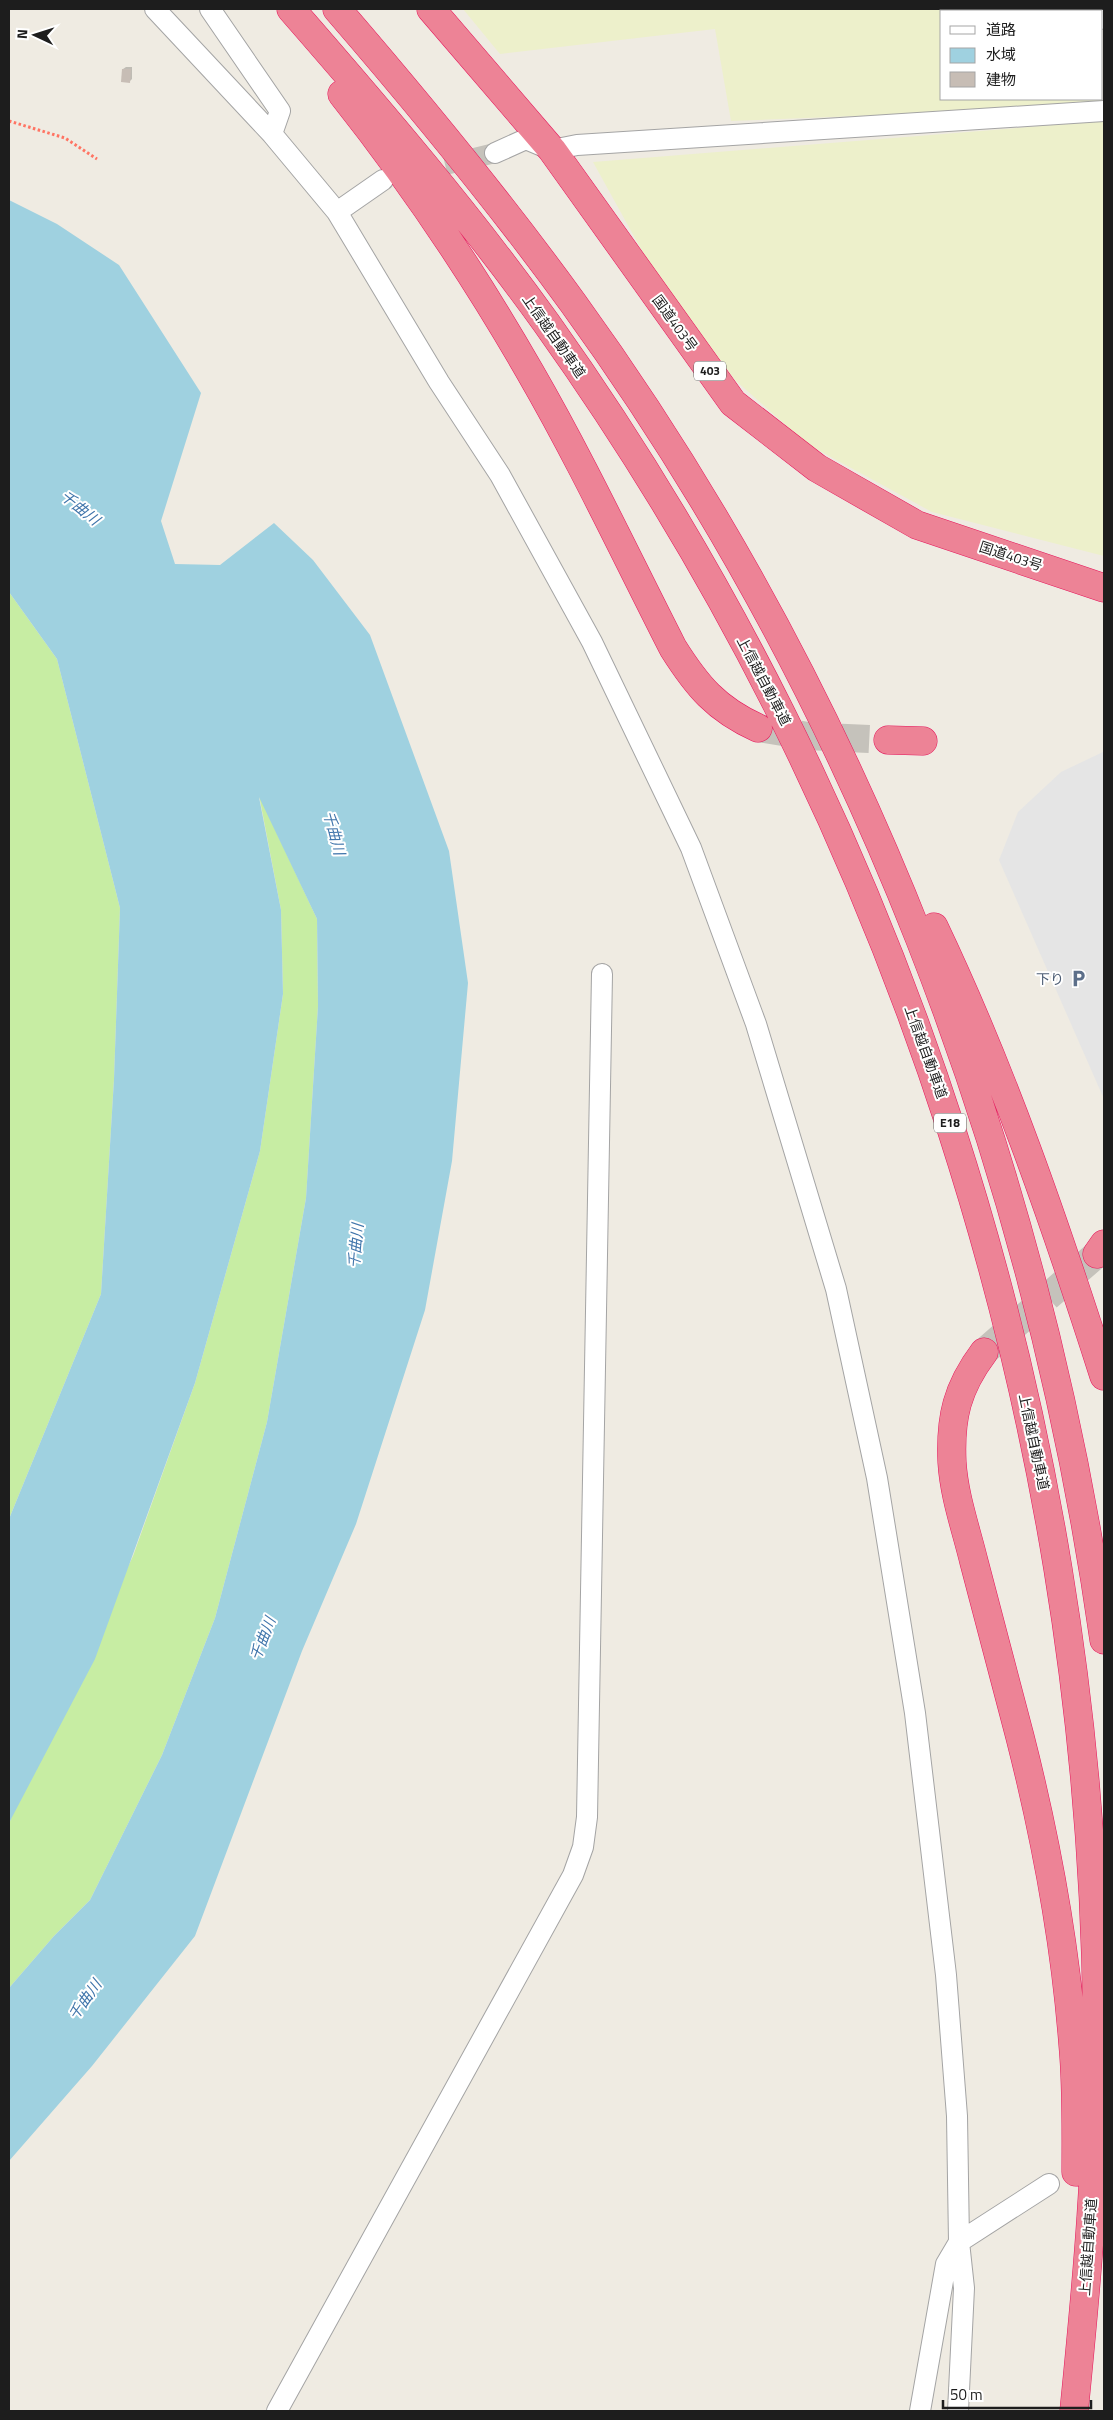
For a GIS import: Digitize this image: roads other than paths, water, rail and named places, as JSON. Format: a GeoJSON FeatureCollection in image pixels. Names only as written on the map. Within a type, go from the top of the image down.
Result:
{"type":"FeatureCollection","features":[{"type":"Feature","properties":{"kind":"highway"},"geometry":{"type":"LineString","coordinates":[[274,9],[354,110],[422,204],[488,302],[572,448],[673,648],[688,672],[703,692],[719,707],[758,728]]}},
{"type":"Feature","properties":{"kind":"highway","name":"上信越自動車道"},"geometry":{"type":"LineString","coordinates":[[291,9],[424,164],[490,247],[548,325],[606,411],[667,508],[764,680],[826,805],[868,901],[938,1086],[994,1271],[1021,1380],[1051,1525],[1077,1692],[1088,1802],[1098,2022],[1089,2251],[1072,2411]]}},
{"type":"Feature","properties":{"kind":"highway","name":"E18"},"geometry":{"type":"LineString","coordinates":[[337,9],[449,141],[512,220],[575,306],[695,488],[800,671],[862,804],[906,905],[972,1078],[1002,1172],[1041,1312],[1076,1465],[1104,1640]]}},
{"type":"Feature","properties":{"kind":"highway","name":"国道403号"},"geometry":{"type":"LineString","coordinates":[[431,9],[552,150],[733,403],[817,468],[917,526],[1104,588]]}},
{"type":"Feature","properties":{"kind":"highway"},"geometry":{"type":"LineString","coordinates":[[800,671],[880,813],[980,1029],[1023,1135],[1104,1376]]}},
{"type":"Feature","properties":{"kind":"highway"},"geometry":{"type":"LineString","coordinates":[[888,740],[923,741]]}},
{"type":"Feature","properties":{"kind":"highway"},"geometry":{"type":"LineString","coordinates":[[984,1352],[970,1371],[960,1391],[953,1421],[952,1465],[965,1526],[1035,1798],[1052,1875],[1064,1959],[1073,2047],[1076,2144],[1076,2248],[1072,2411]]}},
{"type":"Feature","properties":{"kind":"street"},"geometry":{"type":"LineString","coordinates":[[155,9],[272,134],[337,212],[439,382],[500,475],[592,642],[691,848],[756,1024],[836,1288],[877,1478],[896,1586],[920,1751],[946,1975],[957,2116],[959,2242],[964,2288],[958,2411]]}},
{"type":"Feature","properties":{"kind":"street"},"geometry":{"type":"LineString","coordinates":[[210,9],[280,111],[272,134]]}},
{"type":"Feature","properties":{"kind":"street"},"geometry":{"type":"LineString","coordinates":[[1104,9],[1104,19]]}},
{"type":"Feature","properties":{"kind":"street"},"geometry":{"type":"LineString","coordinates":[[495,153],[526,139],[552,150],[577,145],[1104,111]]}},
{"type":"Feature","properties":{"kind":"street"},"geometry":{"type":"LineString","coordinates":[[337,212],[383,180]]}},
{"type":"Feature","properties":{"kind":"street"},"geometry":{"type":"LineString","coordinates":[[277,2411],[573,1875],[583,1847],[587,1818],[602,974]]}},
{"type":"Feature","properties":{"kind":"street"},"geometry":{"type":"LineString","coordinates":[[920,2411],[946,2264],[959,2242],[1049,2184]]}},
{"type":"Feature","properties":{"kind":"water","name":"千曲川"},"geometry":{"type":"Polygon","coordinates":[[[9,200],[57,224],[119,265],[201,393],[161,521],[175,564],[220,565],[274,523],[313,560],[370,635],[449,851],[468,983],[452,1161],[425,1310],[356,1524],[302,1651],[195,1936],[92,2066],[9,2161],[9,1988],[54,1936],[90,1900],[162,1755],[215,1618],[267,1422],[306,1198],[318,1006],[317,919],[259,797],[281,910],[283,994],[260,1151],[195,1383],[95,1659],[9,1823],[9,1519],[101,1294],[114,1079],[120,908],[57,659],[9,592],[9,200]]]}},
{"type":"Feature","properties":{"kind":"tunnel"},"geometry":{"type":"LineString","coordinates":[[416,172],[495,153]]}},
{"type":"Feature","properties":{"kind":"tunnel"},"geometry":{"type":"LineString","coordinates":[[758,728],[808,736],[888,740]]}},
{"type":"Feature","properties":{"kind":"tunnel"},"geometry":{"type":"LineString","coordinates":[[984,1352],[1097,1254]]}},
{"type":"Feature","properties":{"kind":"place","name":"下り"},"geometry":{"type":"Point","coordinates":[1078,979]}}]}
